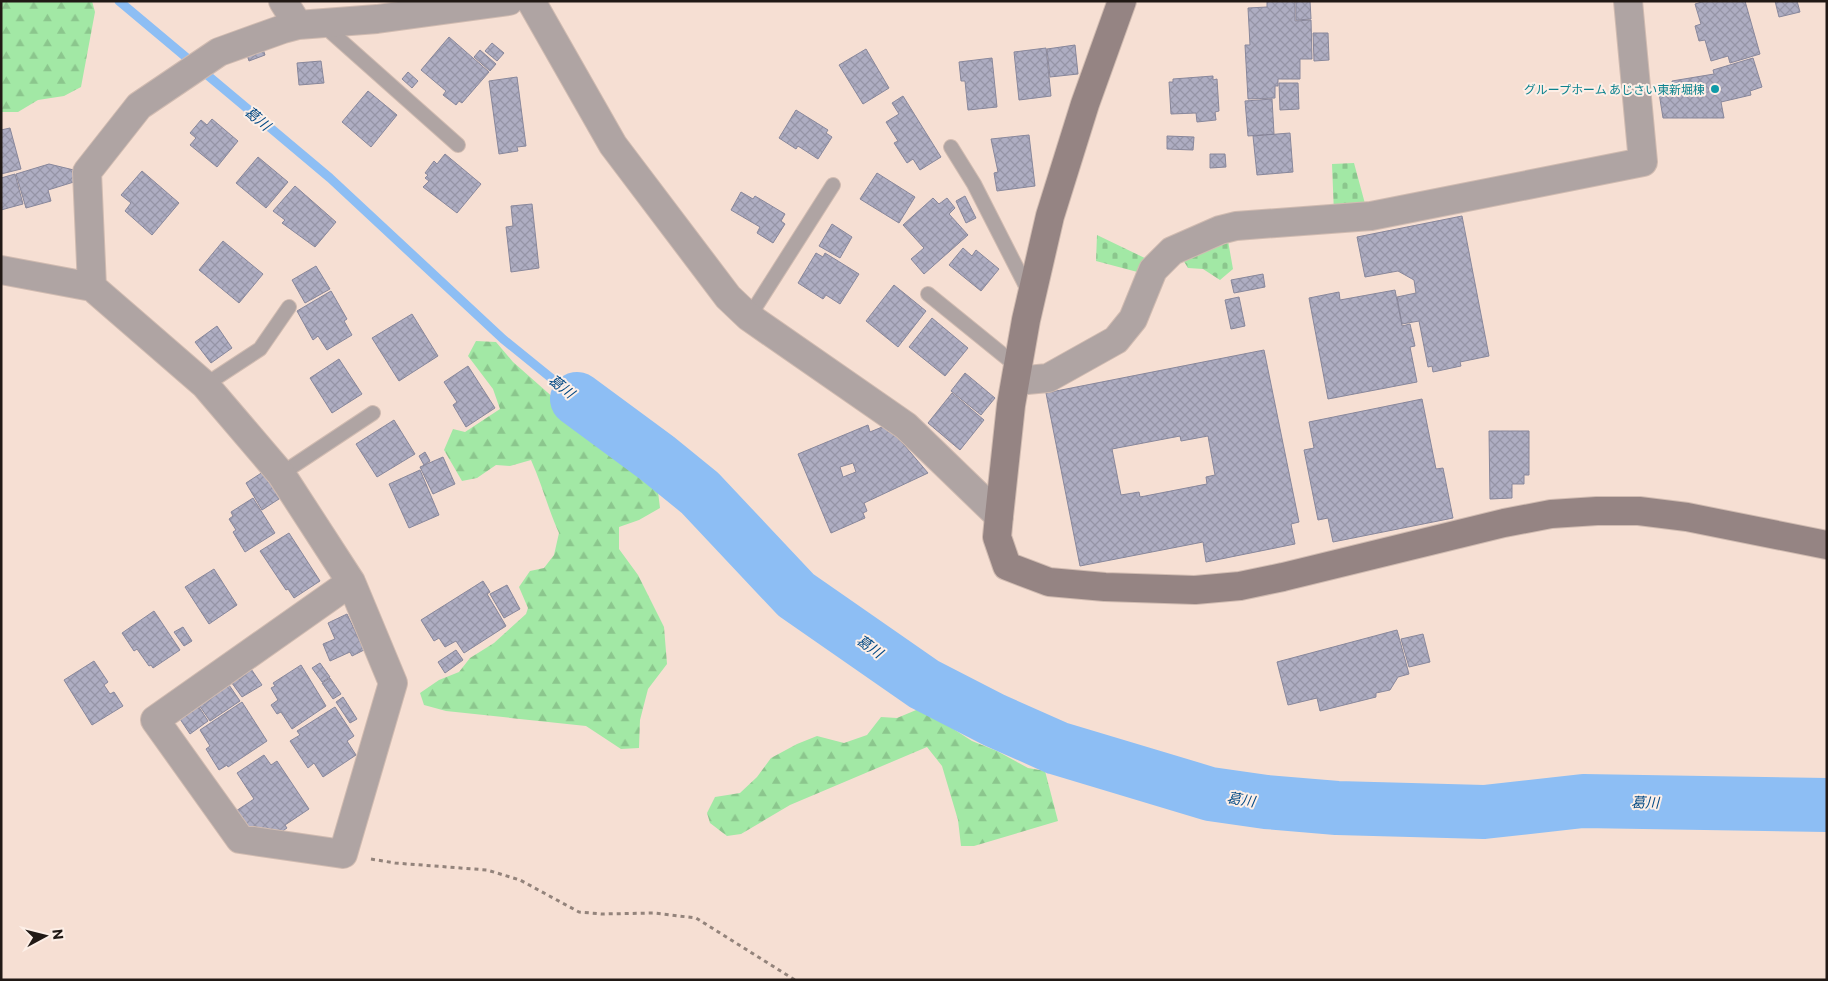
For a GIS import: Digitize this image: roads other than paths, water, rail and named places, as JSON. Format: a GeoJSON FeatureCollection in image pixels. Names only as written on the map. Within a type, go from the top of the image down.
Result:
{"type":"FeatureCollection","features":[{"type":"Feature","properties":{"kind":"street"},"geometry":{"type":"LineString","coordinates":[[282,1],[310,24]]}},
{"type":"Feature","properties":{"kind":"street"},"geometry":{"type":"LineString","coordinates":[[92,287],[87,172],[139,106],[219,52],[283,29],[310,24],[387,18],[509,1]]}},
{"type":"Feature","properties":{"kind":"street"},"geometry":{"type":"LineString","coordinates":[[531,1],[613,145],[728,297],[749,318],[906,426],[999,516]]}},
{"type":"Feature","properties":{"kind":"street"},"geometry":{"type":"LineString","coordinates":[[1122,1],[1085,104],[1050,216],[1032,296],[1017,374],[997,537],[1007,566],[1049,582],[1134,589],[1195,590],[1240,586],[1283,578],[1504,523],[1551,514],[1597,511],[1639,511],[1687,517],[1827,545]]}},
{"type":"Feature","properties":{"kind":"street"},"geometry":{"type":"LineString","coordinates":[[1017,374],[1048,378],[1116,340],[1133,319],[1153,270],[1172,251],[1220,230],[1236,226],[1371,216],[1643,162],[1628,1]]}},
{"type":"Feature","properties":{"kind":"street"},"geometry":{"type":"LineString","coordinates":[[1,270],[92,287],[205,385],[281,474],[351,582],[393,683],[343,854],[240,839],[154,720],[351,582]]}},
{"type":"Feature","properties":{"kind":"lane"},"geometry":{"type":"LineString","coordinates":[[310,24],[458,145]]}},
{"type":"Feature","properties":{"kind":"lane"},"geometry":{"type":"LineString","coordinates":[[951,147],[974,184],[1032,296]]}},
{"type":"Feature","properties":{"kind":"lane"},"geometry":{"type":"LineString","coordinates":[[749,318],[833,184]]}},
{"type":"Feature","properties":{"kind":"lane"},"geometry":{"type":"LineString","coordinates":[[928,294],[1017,374]]}},
{"type":"Feature","properties":{"kind":"lane"},"geometry":{"type":"LineString","coordinates":[[205,385],[260,349],[289,307]]}},
{"type":"Feature","properties":{"kind":"lane"},"geometry":{"type":"LineString","coordinates":[[281,474],[373,414]]}},
{"type":"Feature","properties":{"kind":"waterway","name":"葛川"},"geometry":{"type":"LineString","coordinates":[[119,1],[330,178],[503,339],[577,399]]}},
{"type":"Feature","properties":{"kind":"waterway","name":"葛川"},"geometry":{"type":"LineString","coordinates":[[577,399],[657,458],[700,493],[796,595],[924,684],[994,720],[1057,748],[1210,794],[1266,802],[1337,808],[1484,812],[1583,801],[1827,805]]}},
{"type":"Feature","properties":{"kind":"place","name":"グループホーム あじさい東新堀棟"},"geometry":{"type":"Point","coordinates":[1715,89]}}]}
